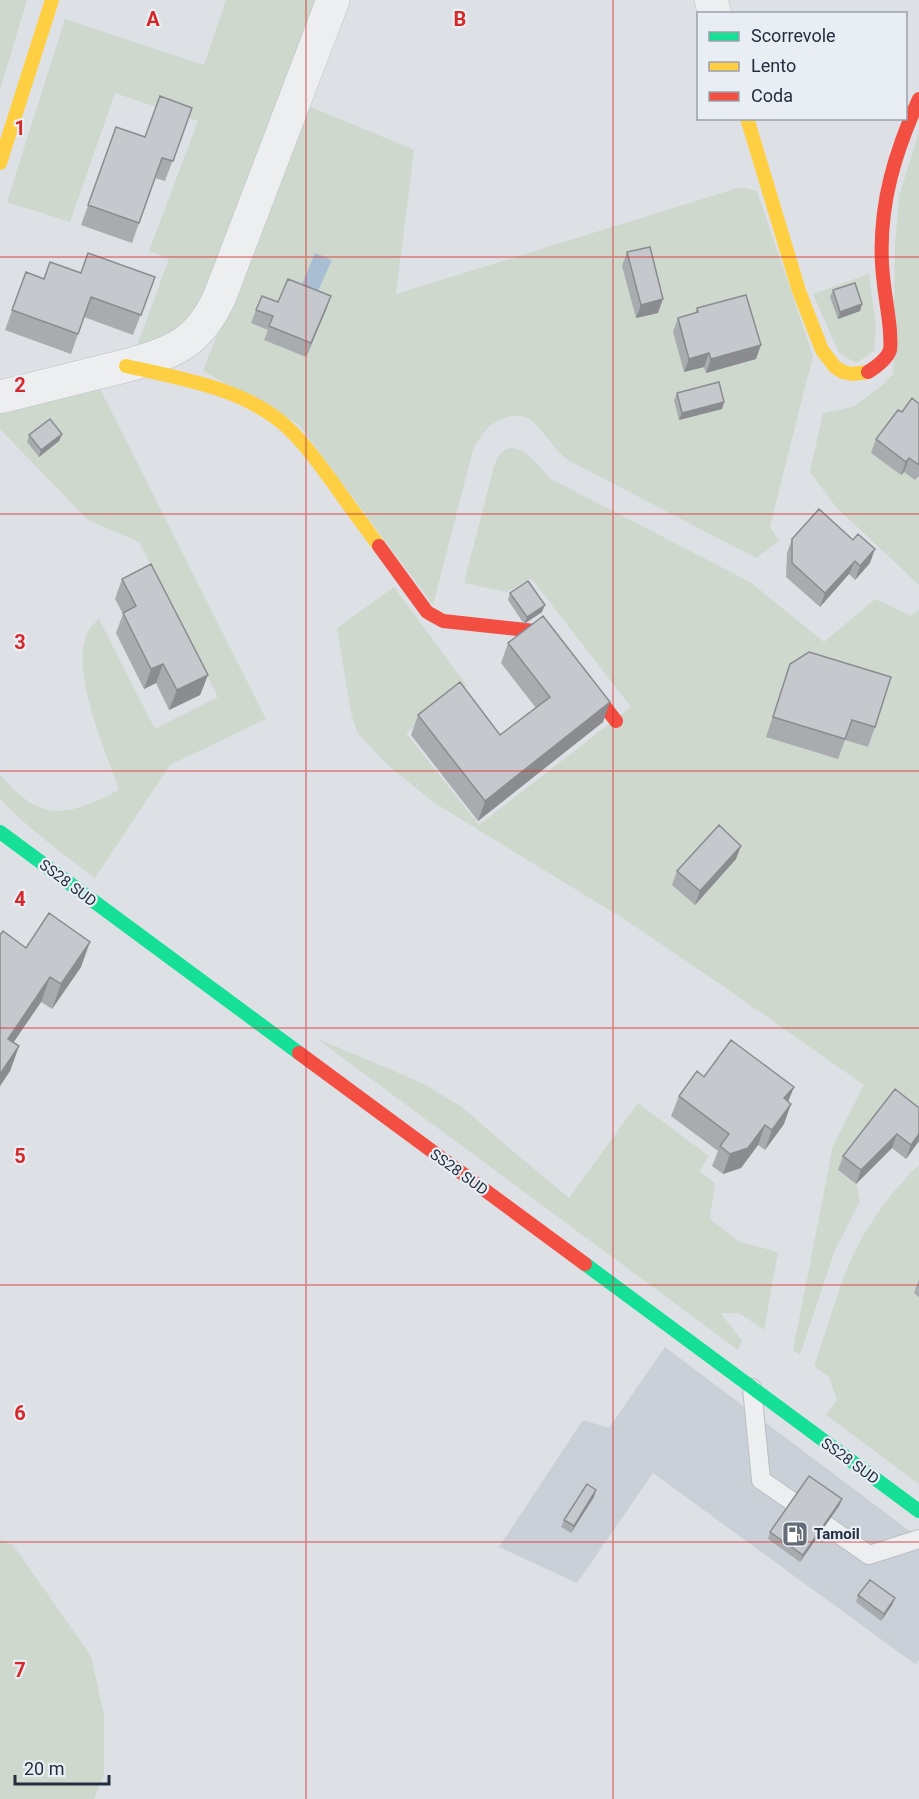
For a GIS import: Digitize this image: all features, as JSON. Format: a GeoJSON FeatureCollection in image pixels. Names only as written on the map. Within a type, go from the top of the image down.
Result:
{"type":"FeatureCollection","features":[{"type":"Feature","properties":{"kind":"main road"},"geometry":{"type":"LineString","coordinates":[[0,163],[52,0]]}},
{"type":"Feature","properties":{"kind":"main road"},"geometry":{"type":"LineString","coordinates":[[748,120],[804,308],[821,349],[826,359],[834,367],[844,373],[855,375],[876,368],[885,360],[890,350],[881,251],[883,203],[888,176],[898,147],[919,99]]}},
{"type":"Feature","properties":{"kind":"main road"},"geometry":{"type":"LineString","coordinates":[[126,366],[195,381],[245,402],[276,419],[300,442],[317,463],[427,612],[443,621],[544,632],[554,641],[616,721]]}},
{"type":"Feature","properties":{"kind":"main road","name":"SS28 SUD"},"geometry":{"type":"LineString","coordinates":[[0,832],[919,1511]]}},
{"type":"Feature","properties":{"kind":"street"},"geometry":{"type":"LineString","coordinates":[[0,397],[126,366],[175,348],[186,342],[199,329],[214,309],[225,285],[333,0]]}},
{"type":"Feature","properties":{"kind":"lane"},"geometry":{"type":"LineString","coordinates":[[752,1388],[760,1480],[793,1502]]}},
{"type":"Feature","properties":{"kind":"lane"},"geometry":{"type":"LineString","coordinates":[[826,1525],[869,1555],[919,1539]]}},
{"type":"Feature","properties":{"kind":"shaded area"},"geometry":{"type":"Polygon","coordinates":[[[0,0],[27,0],[0,90],[0,0]]]}},
{"type":"Feature","properties":{"kind":"shaded area"},"geometry":{"type":"Polygon","coordinates":[[[226,0],[319,0],[215,278],[186,324],[135,351],[169,259],[149,251],[198,121],[115,93],[70,222],[7,202],[65,19],[204,65],[226,0]]]}},
{"type":"Feature","properties":{"kind":"shaded area"},"geometry":{"type":"Polygon","coordinates":[[[306,105],[414,150],[396,294],[741,187],[757,191],[813,356],[770,527],[779,541],[756,558],[568,460],[532,421],[520,416],[507,417],[490,426],[474,446],[433,605],[299,425],[203,371],[306,105]]]}},
{"type":"Feature","properties":{"kind":"shaded area"},"geometry":{"type":"Polygon","coordinates":[[[919,132],[919,585],[837,508],[810,472],[823,413],[853,407],[884,384],[893,374],[895,245],[899,196],[919,132]]]}},
{"type":"Feature","properties":{"kind":"shaded area"},"geometry":{"type":"Polygon","coordinates":[[[869,274],[876,328],[874,351],[856,363],[839,353],[813,294],[869,274]]]}},
{"type":"Feature","properties":{"kind":"shaded area"},"geometry":{"type":"Polygon","coordinates":[[[98,385],[266,719],[170,765],[95,878],[33,830],[0,798],[0,774],[28,801],[55,811],[84,806],[119,790],[86,690],[83,649],[89,629],[99,619],[155,729],[218,697],[139,542],[88,520],[0,429],[0,409],[98,385]]]}},
{"type":"Feature","properties":{"kind":"shaded area"},"geometry":{"type":"Polygon","coordinates":[[[510,448],[522,451],[551,479],[750,582],[824,642],[875,599],[911,616],[919,610],[919,1126],[838,1171],[856,1184],[860,1201],[835,1250],[800,1355],[793,1350],[833,1146],[864,1085],[624,919],[433,802],[388,765],[358,734],[351,713],[337,628],[394,587],[467,686],[406,733],[479,825],[631,707],[531,578],[507,592],[464,583],[494,466],[500,454],[510,448]]]}},
{"type":"Feature","properties":{"kind":"shaded area"},"geometry":{"type":"Polygon","coordinates":[[[316,1038],[422,1083],[462,1107],[569,1198],[638,1103],[709,1156],[699,1171],[715,1183],[710,1219],[740,1242],[778,1252],[764,1330],[739,1313],[720,1313],[742,1340],[738,1350],[316,1038]]]}},
{"type":"Feature","properties":{"kind":"shaded area"},"geometry":{"type":"Polygon","coordinates":[[[919,1165],[919,1484],[826,1415],[837,1400],[829,1377],[814,1366],[854,1253],[883,1206],[919,1165]]]}},
{"type":"Feature","properties":{"kind":"shaded area"},"geometry":{"type":"Polygon","coordinates":[[[665,1347],[919,1538],[919,1660],[915,1664],[653,1473],[577,1583],[499,1547],[583,1420],[609,1428],[665,1347]]]}},
{"type":"Feature","properties":{"kind":"shaded area"},"geometry":{"type":"Polygon","coordinates":[[[0,1540],[13,1545],[91,1656],[104,1715],[104,1774],[94,1799],[0,1799],[0,1540]]]}},
{"type":"Feature","properties":{"kind":"water"},"geometry":{"type":"Polygon","coordinates":[[[315,253],[332,260],[313,302],[297,296],[315,253]]]}},
{"type":"Feature","properties":{"kind":"building"},"geometry":{"type":"Polygon","coordinates":[[[160,96],[192,108],[173,161],[162,158],[139,223],[88,205],[116,127],[145,137],[160,96]]]}},
{"type":"Feature","properties":{"kind":"building"},"geometry":{"type":"Polygon","coordinates":[[[650,247],[663,299],[641,305],[627,252],[650,247]]]}},
{"type":"Feature","properties":{"kind":"building"},"geometry":{"type":"Polygon","coordinates":[[[88,253],[155,277],[141,315],[91,297],[78,334],[12,310],[26,272],[44,279],[50,262],[81,273],[88,253]]]}},
{"type":"Feature","properties":{"kind":"building"},"geometry":{"type":"Polygon","coordinates":[[[288,279],[331,296],[311,343],[269,326],[273,316],[256,310],[262,296],[278,302],[288,279]]]}},
{"type":"Feature","properties":{"kind":"building"},"geometry":{"type":"Polygon","coordinates":[[[855,283],[862,304],[840,312],[833,290],[855,283]]]}},
{"type":"Feature","properties":{"kind":"building"},"geometry":{"type":"Polygon","coordinates":[[[746,295],[761,345],[711,359],[709,353],[689,359],[678,318],[698,312],[697,308],[746,295]]]}},
{"type":"Feature","properties":{"kind":"building"},"geometry":{"type":"Polygon","coordinates":[[[719,382],[724,402],[682,413],[677,393],[719,382]]]}},
{"type":"Feature","properties":{"kind":"building"},"geometry":{"type":"Polygon","coordinates":[[[912,398],[919,404],[919,465],[909,458],[906,462],[876,439],[898,410],[902,412],[912,398]]]}},
{"type":"Feature","properties":{"kind":"building"},"geometry":{"type":"Polygon","coordinates":[[[50,419],[62,434],[41,450],[29,435],[50,419]]]}},
{"type":"Feature","properties":{"kind":"building"},"geometry":{"type":"Polygon","coordinates":[[[819,509],[853,540],[858,534],[875,549],[860,566],[855,561],[825,593],[792,563],[792,539],[819,509]]]}},
{"type":"Feature","properties":{"kind":"building"},"geometry":{"type":"Polygon","coordinates":[[[151,564],[208,675],[177,690],[163,664],[151,669],[123,613],[136,606],[122,579],[151,564]]]}},
{"type":"Feature","properties":{"kind":"building"},"geometry":{"type":"Polygon","coordinates":[[[528,581],[545,605],[527,617],[510,593],[528,581]]]}},
{"type":"Feature","properties":{"kind":"building"},"geometry":{"type":"Polygon","coordinates":[[[543,616],[610,702],[485,801],[418,715],[460,682],[500,735],[550,697],[508,643],[543,616]]]}},
{"type":"Feature","properties":{"kind":"building"},"geometry":{"type":"Polygon","coordinates":[[[809,652],[891,677],[875,727],[852,720],[845,739],[773,717],[790,664],[809,652]]]}},
{"type":"Feature","properties":{"kind":"building"},"geometry":{"type":"Polygon","coordinates":[[[719,825],[741,846],[700,891],[677,871],[719,825]]]}},
{"type":"Feature","properties":{"kind":"building"},"geometry":{"type":"Polygon","coordinates":[[[49,913],[90,942],[61,984],[50,977],[8,1039],[19,1046],[0,1074],[0,935],[3,931],[26,948],[49,913]]]}},
{"type":"Feature","properties":{"kind":"building"},"geometry":{"type":"Polygon","coordinates":[[[731,1040],[794,1087],[784,1098],[791,1104],[772,1130],[765,1125],[748,1148],[730,1154],[720,1146],[729,1134],[679,1096],[697,1071],[704,1077],[731,1040]]]}},
{"type":"Feature","properties":{"kind":"building"},"geometry":{"type":"Polygon","coordinates":[[[895,1089],[919,1108],[919,1134],[911,1145],[897,1134],[861,1170],[843,1156],[895,1089]]]}},
{"type":"Feature","properties":{"kind":"building"},"geometry":{"type":"Polygon","coordinates":[[[809,1476],[842,1499],[803,1555],[770,1532],[809,1476]]]}},
{"type":"Feature","properties":{"kind":"building"},"geometry":{"type":"Polygon","coordinates":[[[587,1484],[596,1490],[574,1526],[564,1520],[587,1484]]]}},
{"type":"Feature","properties":{"kind":"building"},"geometry":{"type":"Polygon","coordinates":[[[870,1580],[895,1598],[884,1614],[858,1595],[870,1580]]]}},
{"type":"Feature","properties":{"kind":"traffic: fast"},"geometry":{"type":"LineString","coordinates":[[0,832],[299,1053]]}},
{"type":"Feature","properties":{"kind":"traffic: fast"},"geometry":{"type":"LineString","coordinates":[[585,1264],[919,1511]]}},
{"type":"Feature","properties":{"kind":"traffic: slow"},"geometry":{"type":"LineString","coordinates":[[0,163],[52,0]]}},
{"type":"Feature","properties":{"kind":"traffic: slow"},"geometry":{"type":"LineString","coordinates":[[748,120],[799,291],[822,350],[835,367],[843,372],[852,374],[868,372]]}},
{"type":"Feature","properties":{"kind":"traffic: slow"},"geometry":{"type":"LineString","coordinates":[[126,366],[226,392],[263,409],[280,421],[310,452],[379,546]]}},
{"type":"Feature","properties":{"kind":"traffic: jam"},"geometry":{"type":"LineString","coordinates":[[868,372],[884,360],[890,350],[882,263],[883,220],[890,179],[919,99]]}},
{"type":"Feature","properties":{"kind":"traffic: jam"},"geometry":{"type":"LineString","coordinates":[[379,546],[427,612],[443,621],[544,632],[554,641],[616,721]]}},
{"type":"Feature","properties":{"kind":"traffic: jam"},"geometry":{"type":"LineString","coordinates":[[299,1053],[585,1264]]}},
{"type":"Feature","properties":{"kind":"place","name":"Tamoil"},"geometry":{"type":"Point","coordinates":[795,1534]}}]}
